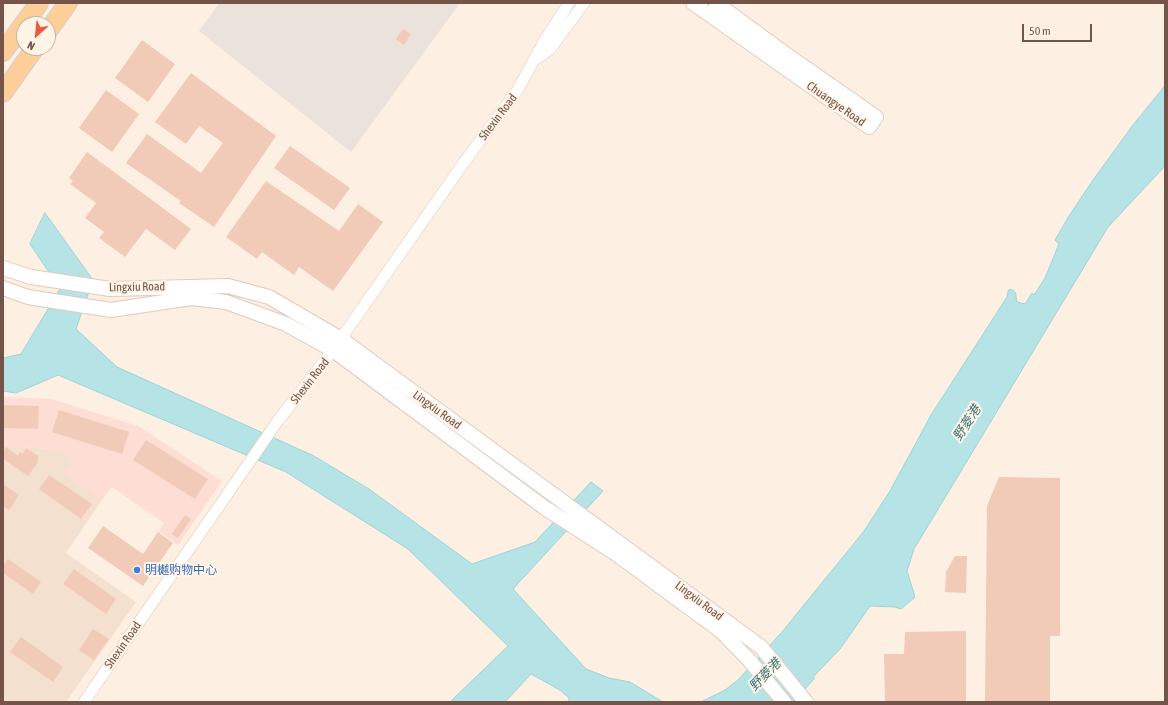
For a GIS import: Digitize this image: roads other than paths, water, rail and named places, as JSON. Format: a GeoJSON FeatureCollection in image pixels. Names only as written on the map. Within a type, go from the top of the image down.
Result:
{"type":"FeatureCollection","features":[{"type":"Feature","properties":{"kind":"main road"},"geometry":{"type":"LineString","coordinates":[[3,52],[39,3]]}},
{"type":"Feature","properties":{"kind":"main road"},"geometry":{"type":"LineString","coordinates":[[56,19],[68,3]]}},
{"type":"Feature","properties":{"kind":"main road"},"geometry":{"type":"LineString","coordinates":[[3,92],[29,56]]}},
{"type":"Feature","properties":{"kind":"street","name":"Shexin Road"},"geometry":{"type":"LineString","coordinates":[[84,702],[277,422],[337,344],[465,161],[517,91],[536,59],[545,40],[569,3]]}},
{"type":"Feature","properties":{"kind":"street","name":"Shexin Road"},"geometry":{"type":"LineString","coordinates":[[536,59],[550,49],[584,3]]}},
{"type":"Feature","properties":{"kind":"street","name":"Chuangye Road"},"geometry":{"type":"LineString","coordinates":[[693,3],[869,127],[876,117],[784,53],[716,3]]}},
{"type":"Feature","properties":{"kind":"street","name":"Lingxiu Road"},"geometry":{"type":"LineString","coordinates":[[3,268],[30,277],[110,289],[228,286],[270,298],[592,522],[761,647],[805,701]]}},
{"type":"Feature","properties":{"kind":"street","name":"Lingxiu Road"},"geometry":{"type":"LineString","coordinates":[[3,288],[28,297],[111,310],[191,298],[226,302],[337,344],[545,508],[615,553],[721,631],[749,660],[784,702]]}},
{"type":"Feature","properties":{"kind":"water","name":"野菱港"},"geometry":{"type":"Polygon","coordinates":[[[1165,86],[1165,166],[1108,227],[914,549],[907,571],[915,597],[901,609],[895,607],[870,606],[840,649],[814,676],[814,679],[793,702],[701,702],[725,690],[738,680],[782,632],[864,531],[890,491],[931,415],[1007,297],[1008,291],[1010,289],[1014,291],[1017,302],[1025,304],[1032,293],[1034,295],[1045,278],[1059,244],[1055,240],[1069,216],[1133,125],[1165,86]]]}},
{"type":"Feature","properties":{"kind":"water"},"geometry":{"type":"Polygon","coordinates":[[[45,213],[93,280],[76,329],[117,367],[314,456],[369,489],[472,564],[535,542],[591,482],[603,491],[513,589],[586,669],[609,678],[630,682],[663,702],[569,702],[569,698],[560,690],[531,674],[505,702],[450,702],[508,646],[408,549],[286,472],[58,375],[16,393],[3,391],[3,358],[21,354],[60,289],[30,244],[45,213]]]}},
{"type":"Feature","properties":{"kind":"place","name":"明樾购物中心"},"geometry":{"type":"Point","coordinates":[137,570]}}]}
